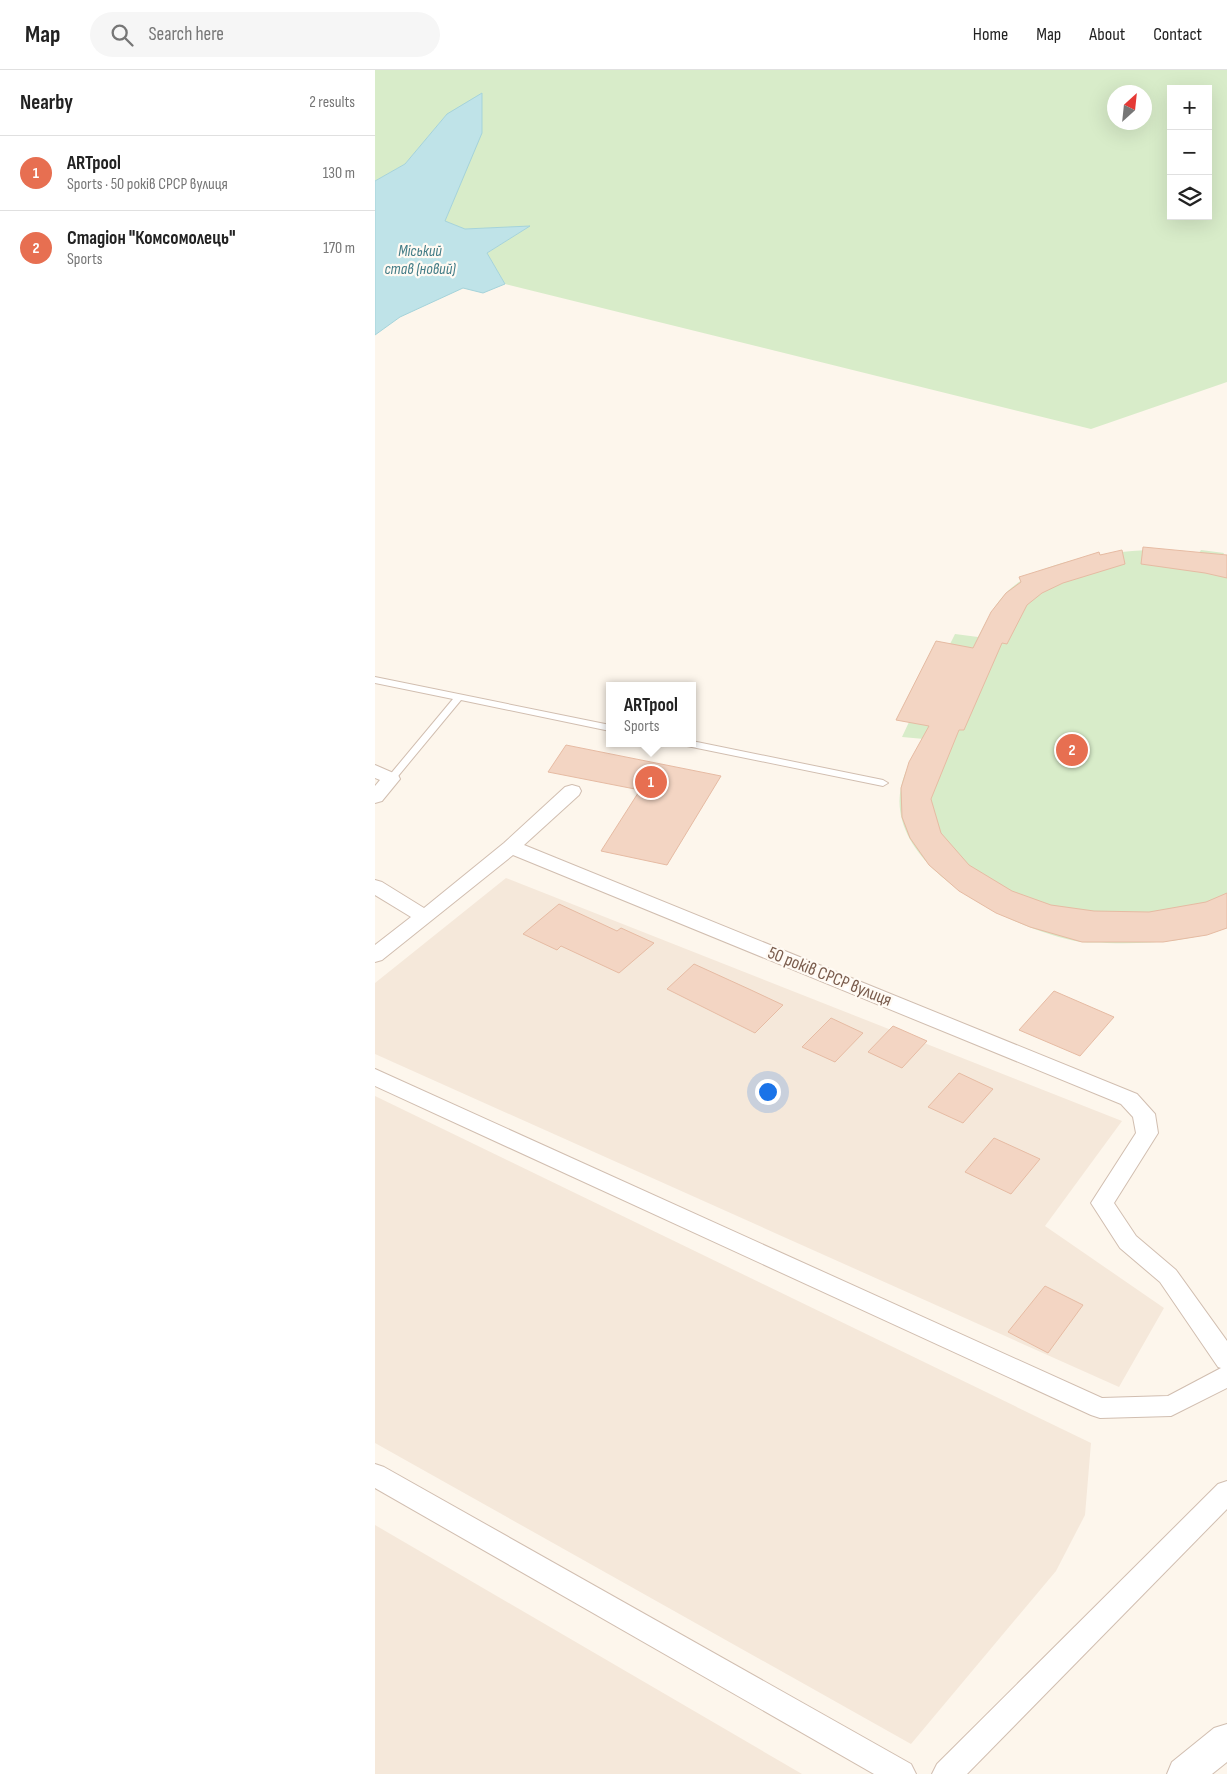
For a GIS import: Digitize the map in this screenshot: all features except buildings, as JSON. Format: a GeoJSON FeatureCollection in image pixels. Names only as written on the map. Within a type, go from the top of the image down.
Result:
{"type":"FeatureCollection","features":[{"type":"Feature","properties":{"kind":"street"},"geometry":{"type":"LineString","coordinates":[[375,797],[383,775]]}},
{"type":"Feature","properties":{"kind":"street"},"geometry":{"type":"LineString","coordinates":[[375,955],[511,847],[571,791]]}},
{"type":"Feature","properties":{"kind":"street","name":"50 років СРСР вулиця"},"geometry":{"type":"LineString","coordinates":[[511,847],[1129,1099],[1144,1114],[1147,1133],[1102,1203],[1128,1242],[1168,1276],[1227,1360]]}},
{"type":"Feature","properties":{"kind":"street"},"geometry":{"type":"LineString","coordinates":[[375,886],[425,917]]}},
{"type":"Feature","properties":{"kind":"street"},"geometry":{"type":"LineString","coordinates":[[375,1077],[1100,1408],[1171,1406],[1227,1376]]}},
{"type":"Feature","properties":{"kind":"street"},"geometry":{"type":"LineString","coordinates":[[375,1475],[901,1774]]}},
{"type":"Feature","properties":{"kind":"street"},"geometry":{"type":"LineString","coordinates":[[947,1774],[1227,1492]]}},
{"type":"Feature","properties":{"kind":"street"},"geometry":{"type":"LineString","coordinates":[[1185,1774],[1227,1740]]}},
{"type":"Feature","properties":{"kind":"lane"},"geometry":{"type":"LineString","coordinates":[[375,680],[606,727]]}},
{"type":"Feature","properties":{"kind":"lane"},"geometry":{"type":"LineString","coordinates":[[383,775],[459,697]]}},
{"type":"Feature","properties":{"kind":"lane"},"geometry":{"type":"LineString","coordinates":[[696,745],[883,783]]}},
{"type":"Feature","properties":{"kind":"shaded area"},"geometry":{"type":"Polygon","coordinates":[[[506,878],[1122,1121],[1045,1226],[1164,1308],[1119,1387],[375,1054],[375,983],[506,878]]]}},
{"type":"Feature","properties":{"kind":"shaded area"},"geometry":{"type":"Polygon","coordinates":[[[375,1096],[1091,1443],[1085,1515],[1056,1571],[911,1744],[375,1443],[375,1096]]]}},
{"type":"Feature","properties":{"kind":"shaded area"},"geometry":{"type":"Polygon","coordinates":[[[375,1525],[802,1774],[375,1774],[375,1525]]]}},
{"type":"Feature","properties":{"kind":"green space"},"geometry":{"type":"Polygon","coordinates":[[[375,70],[1227,70],[1227,382],[1091,429],[505,284],[487,253],[528,227],[465,229],[445,221],[463,178],[447,114],[405,164],[375,181],[375,70]]]}},
{"type":"Feature","properties":{"kind":"green space"},"geometry":{"type":"Polygon","coordinates":[[[1147,550],[1199,553],[1201,550],[1224,553],[1223,555],[1227,556],[1227,928],[1213,933],[1168,941],[1081,942],[1054,936],[1023,925],[991,910],[961,891],[934,869],[913,844],[901,817],[901,787],[910,762],[924,739],[902,737],[909,722],[896,720],[936,641],[950,644],[955,634],[978,637],[997,604],[1017,583],[1033,574],[1071,561],[1111,553],[1147,550]]]}},
{"type":"Feature","properties":{"kind":"water","name":"Міський став (новий)"},"geometry":{"type":"Polygon","coordinates":[[[482,93],[482,133],[445,221],[465,229],[530,226],[487,253],[505,284],[483,293],[463,288],[400,317],[375,335],[375,181],[405,164],[447,114],[482,93]]]}},
{"type":"Feature","properties":{"kind":"place","name":"Стадіон \"Комсомолець\""},"geometry":{"type":"Point","coordinates":[1072,750]}},
{"type":"Feature","properties":{"kind":"place","name":"ARTpool"},"geometry":{"type":"Point","coordinates":[651,782]}}]}
